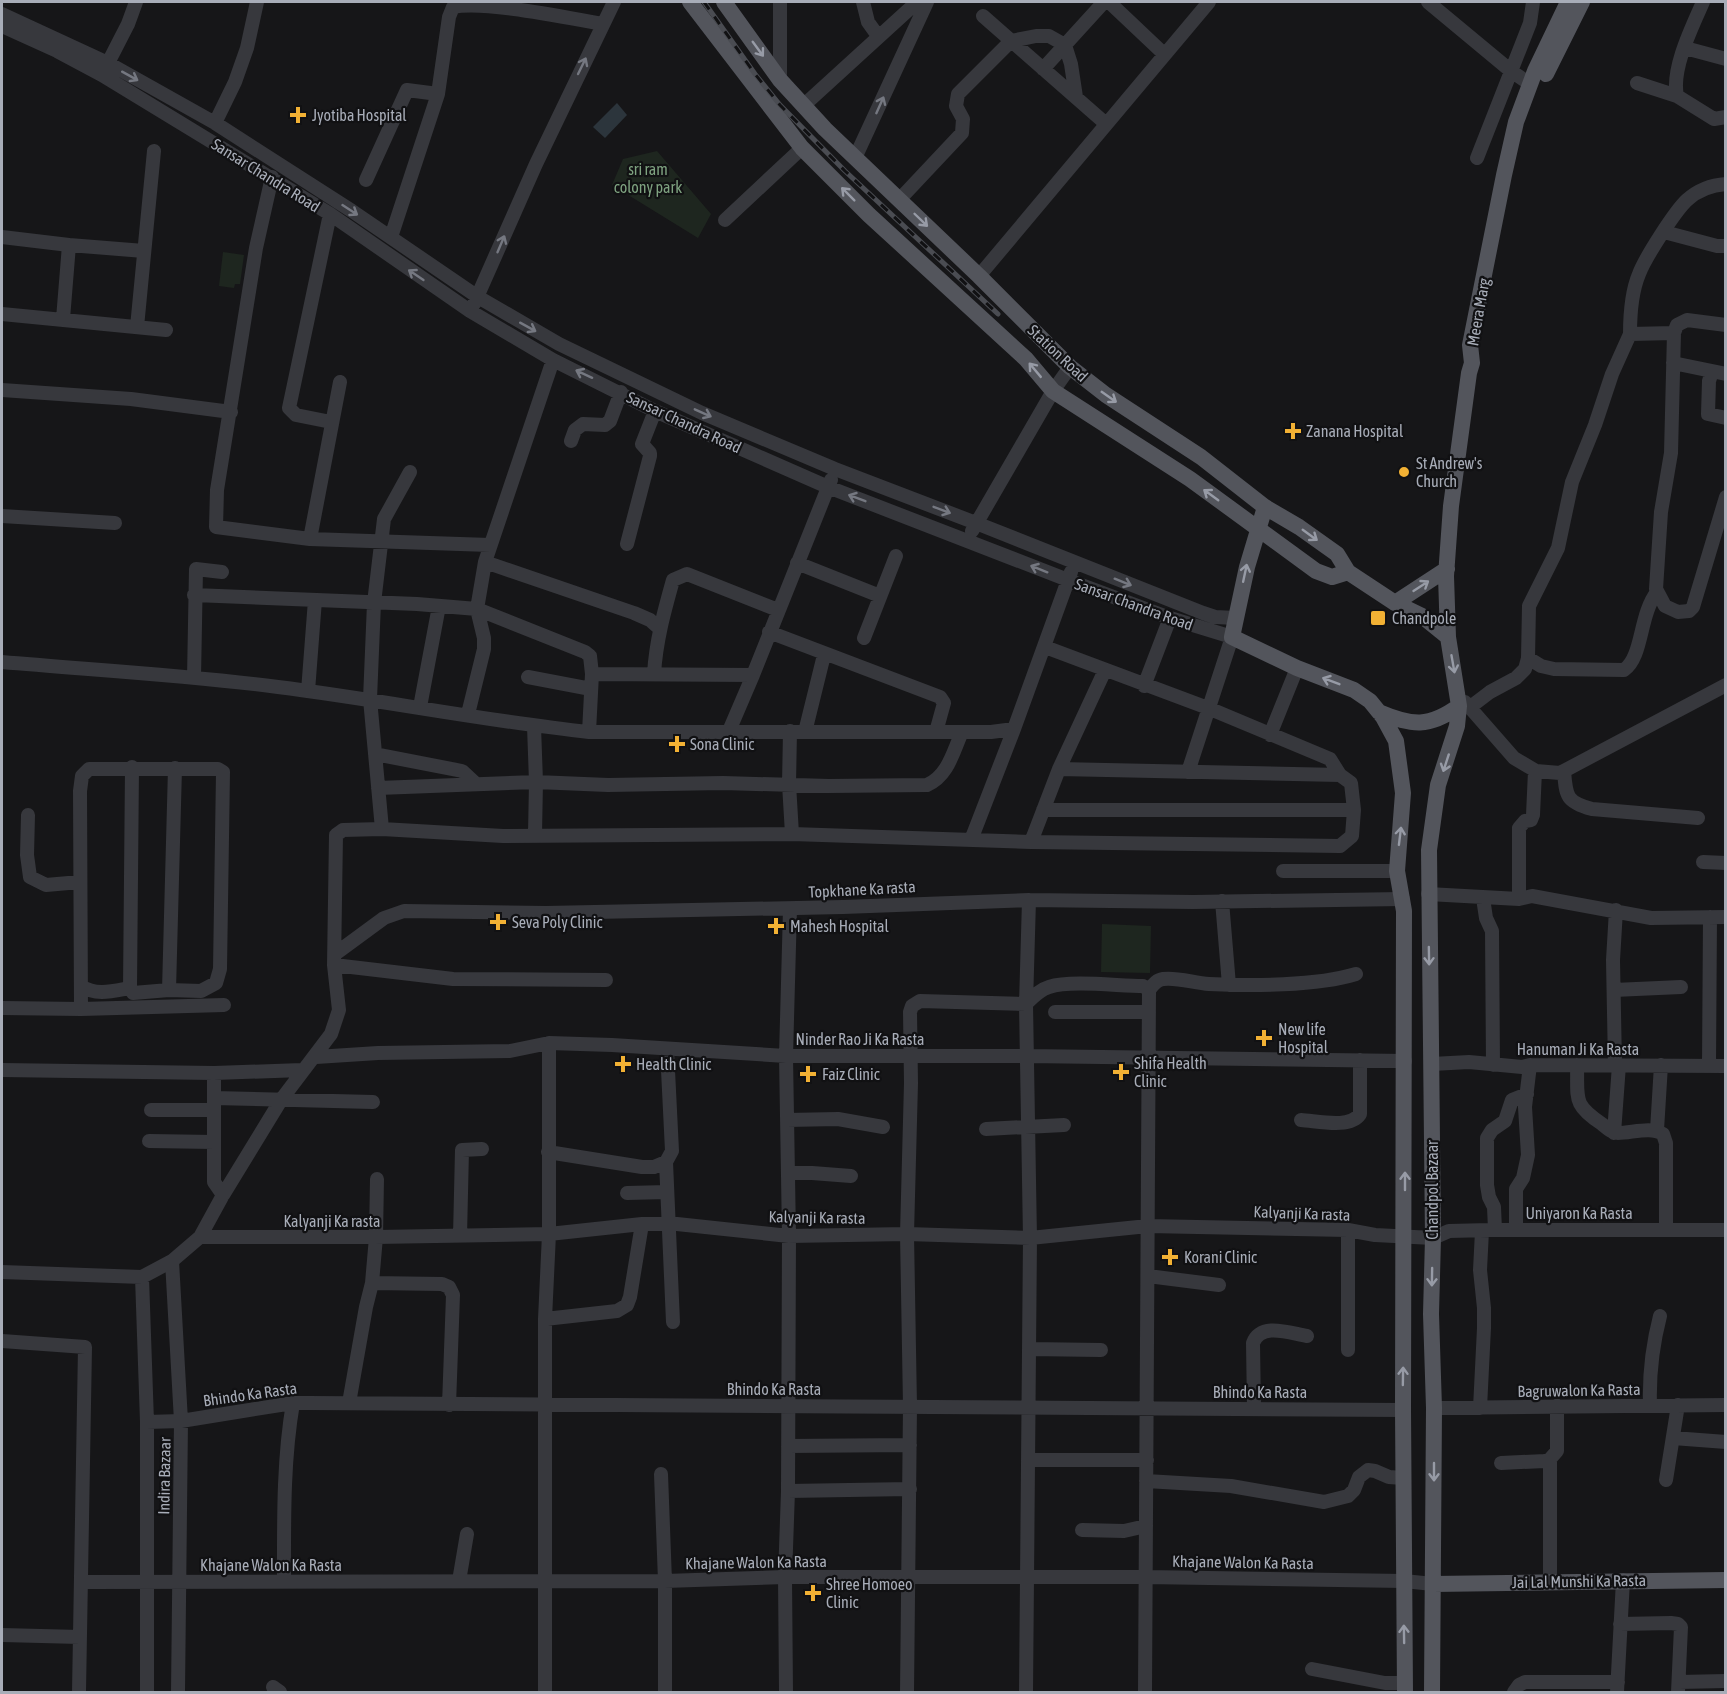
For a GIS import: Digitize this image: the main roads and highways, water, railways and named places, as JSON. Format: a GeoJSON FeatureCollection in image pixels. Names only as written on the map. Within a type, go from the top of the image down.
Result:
{"type":"FeatureCollection","features":[{"type":"Feature","properties":{"kind":"main road"},"geometry":{"type":"LineString","coordinates":[[690,2],[802,148],[869,215],[1026,359],[1053,391],[1190,479],[1316,571],[1332,577],[1348,572]]}},
{"type":"Feature","properties":{"kind":"main road","name":"Station Road"},"geometry":{"type":"LineString","coordinates":[[724,2],[780,80],[803,106],[1070,367],[1106,395],[1201,457],[1264,507],[1299,527],[1337,554],[1348,572],[1395,603],[1422,616],[1448,637]]}},
{"type":"Feature","properties":{"kind":"main road","name":"Meera Marg"},"geometry":{"type":"LineString","coordinates":[[1472,363],[1470,345],[1516,122],[1530,84],[1568,2]]}},
{"type":"Feature","properties":{"kind":"main road","name":"Meera Marg"},"geometry":{"type":"LineString","coordinates":[[1472,363],[1480,352],[1528,114],[1582,2]]}},
{"type":"Feature","properties":{"kind":"main road","name":"Chandpol Bazaar"},"geometry":{"type":"LineString","coordinates":[[1432,1692],[1434,1408],[1431,1314],[1433,1238],[1429,850],[1438,785],[1457,726],[1462,701],[1448,637],[1447,569],[1451,506],[1468,373],[1472,363]]}},
{"type":"Feature","properties":{"kind":"main road"},"geometry":{"type":"LineString","coordinates":[[1258,530],[1264,507]]}},
{"type":"Feature","properties":{"kind":"main road","name":"Sansar Chandra Road"},"geometry":{"type":"LineString","coordinates":[[1258,530],[1247,567],[1232,637],[1297,668],[1354,690],[1370,701],[1396,741]]}},
{"type":"Feature","properties":{"kind":"main road"},"geometry":{"type":"LineString","coordinates":[[1395,603],[1447,569]]}},
{"type":"Feature","properties":{"kind":"main road"},"geometry":{"type":"LineString","coordinates":[[1379,712],[1395,719],[1420,724],[1442,718],[1462,701]]}},
{"type":"Feature","properties":{"kind":"main road","name":"Chandpol Bazaar"},"geometry":{"type":"LineString","coordinates":[[1396,741],[1403,793],[1397,871],[1403,899],[1405,1061],[1403,1478],[1405,1688]]}},
{"type":"Feature","properties":{"kind":"main road","name":"Jai Lal Munshi Ka Rasta"},"geometry":{"type":"LineString","coordinates":[[1433,1584],[1725,1580]]}},
{"type":"Feature","properties":{"kind":"railway"},"geometry":{"type":"LineString","coordinates":[[704,2],[780,105],[845,171],[998,314]]}},
{"type":"Feature","properties":{"kind":"place","name":"Jyotiba Hospital"},"geometry":{"type":"Point","coordinates":[298,115]}},
{"type":"Feature","properties":{"kind":"place","name":"Zanana Hospital"},"geometry":{"type":"Point","coordinates":[1293,431]}},
{"type":"Feature","properties":{"kind":"place","name":"St Andrew's Church"},"geometry":{"type":"Point","coordinates":[1404,472]}},
{"type":"Feature","properties":{"kind":"place","name":"Chandpole"},"geometry":{"type":"Point","coordinates":[1378,618]}},
{"type":"Feature","properties":{"kind":"place","name":"Sona Clinic"},"geometry":{"type":"Point","coordinates":[677,744]}},
{"type":"Feature","properties":{"kind":"place","name":"Seva Poly Clinic"},"geometry":{"type":"Point","coordinates":[498,922]}},
{"type":"Feature","properties":{"kind":"place","name":"Mahesh Hospital"},"geometry":{"type":"Point","coordinates":[776,926]}},
{"type":"Feature","properties":{"kind":"place","name":"New life Hospital"},"geometry":{"type":"Point","coordinates":[1264,1038]}},
{"type":"Feature","properties":{"kind":"place","name":"Health Clinic"},"geometry":{"type":"Point","coordinates":[623,1064]}},
{"type":"Feature","properties":{"kind":"place","name":"Shifa Health Clinic"},"geometry":{"type":"Point","coordinates":[1121,1072]}},
{"type":"Feature","properties":{"kind":"place","name":"Faiz Clinic"},"geometry":{"type":"Point","coordinates":[808,1074]}},
{"type":"Feature","properties":{"kind":"place","name":"Korani Clinic"},"geometry":{"type":"Point","coordinates":[1170,1257]}},
{"type":"Feature","properties":{"kind":"place","name":"Shree Homoeo Clinic"},"geometry":{"type":"Point","coordinates":[813,1593]}},
{"type":"Feature","properties":{"kind":"park label","name":"sri ram colony park"},"geometry":{"type":"Point","coordinates":[648,178]}}]}
